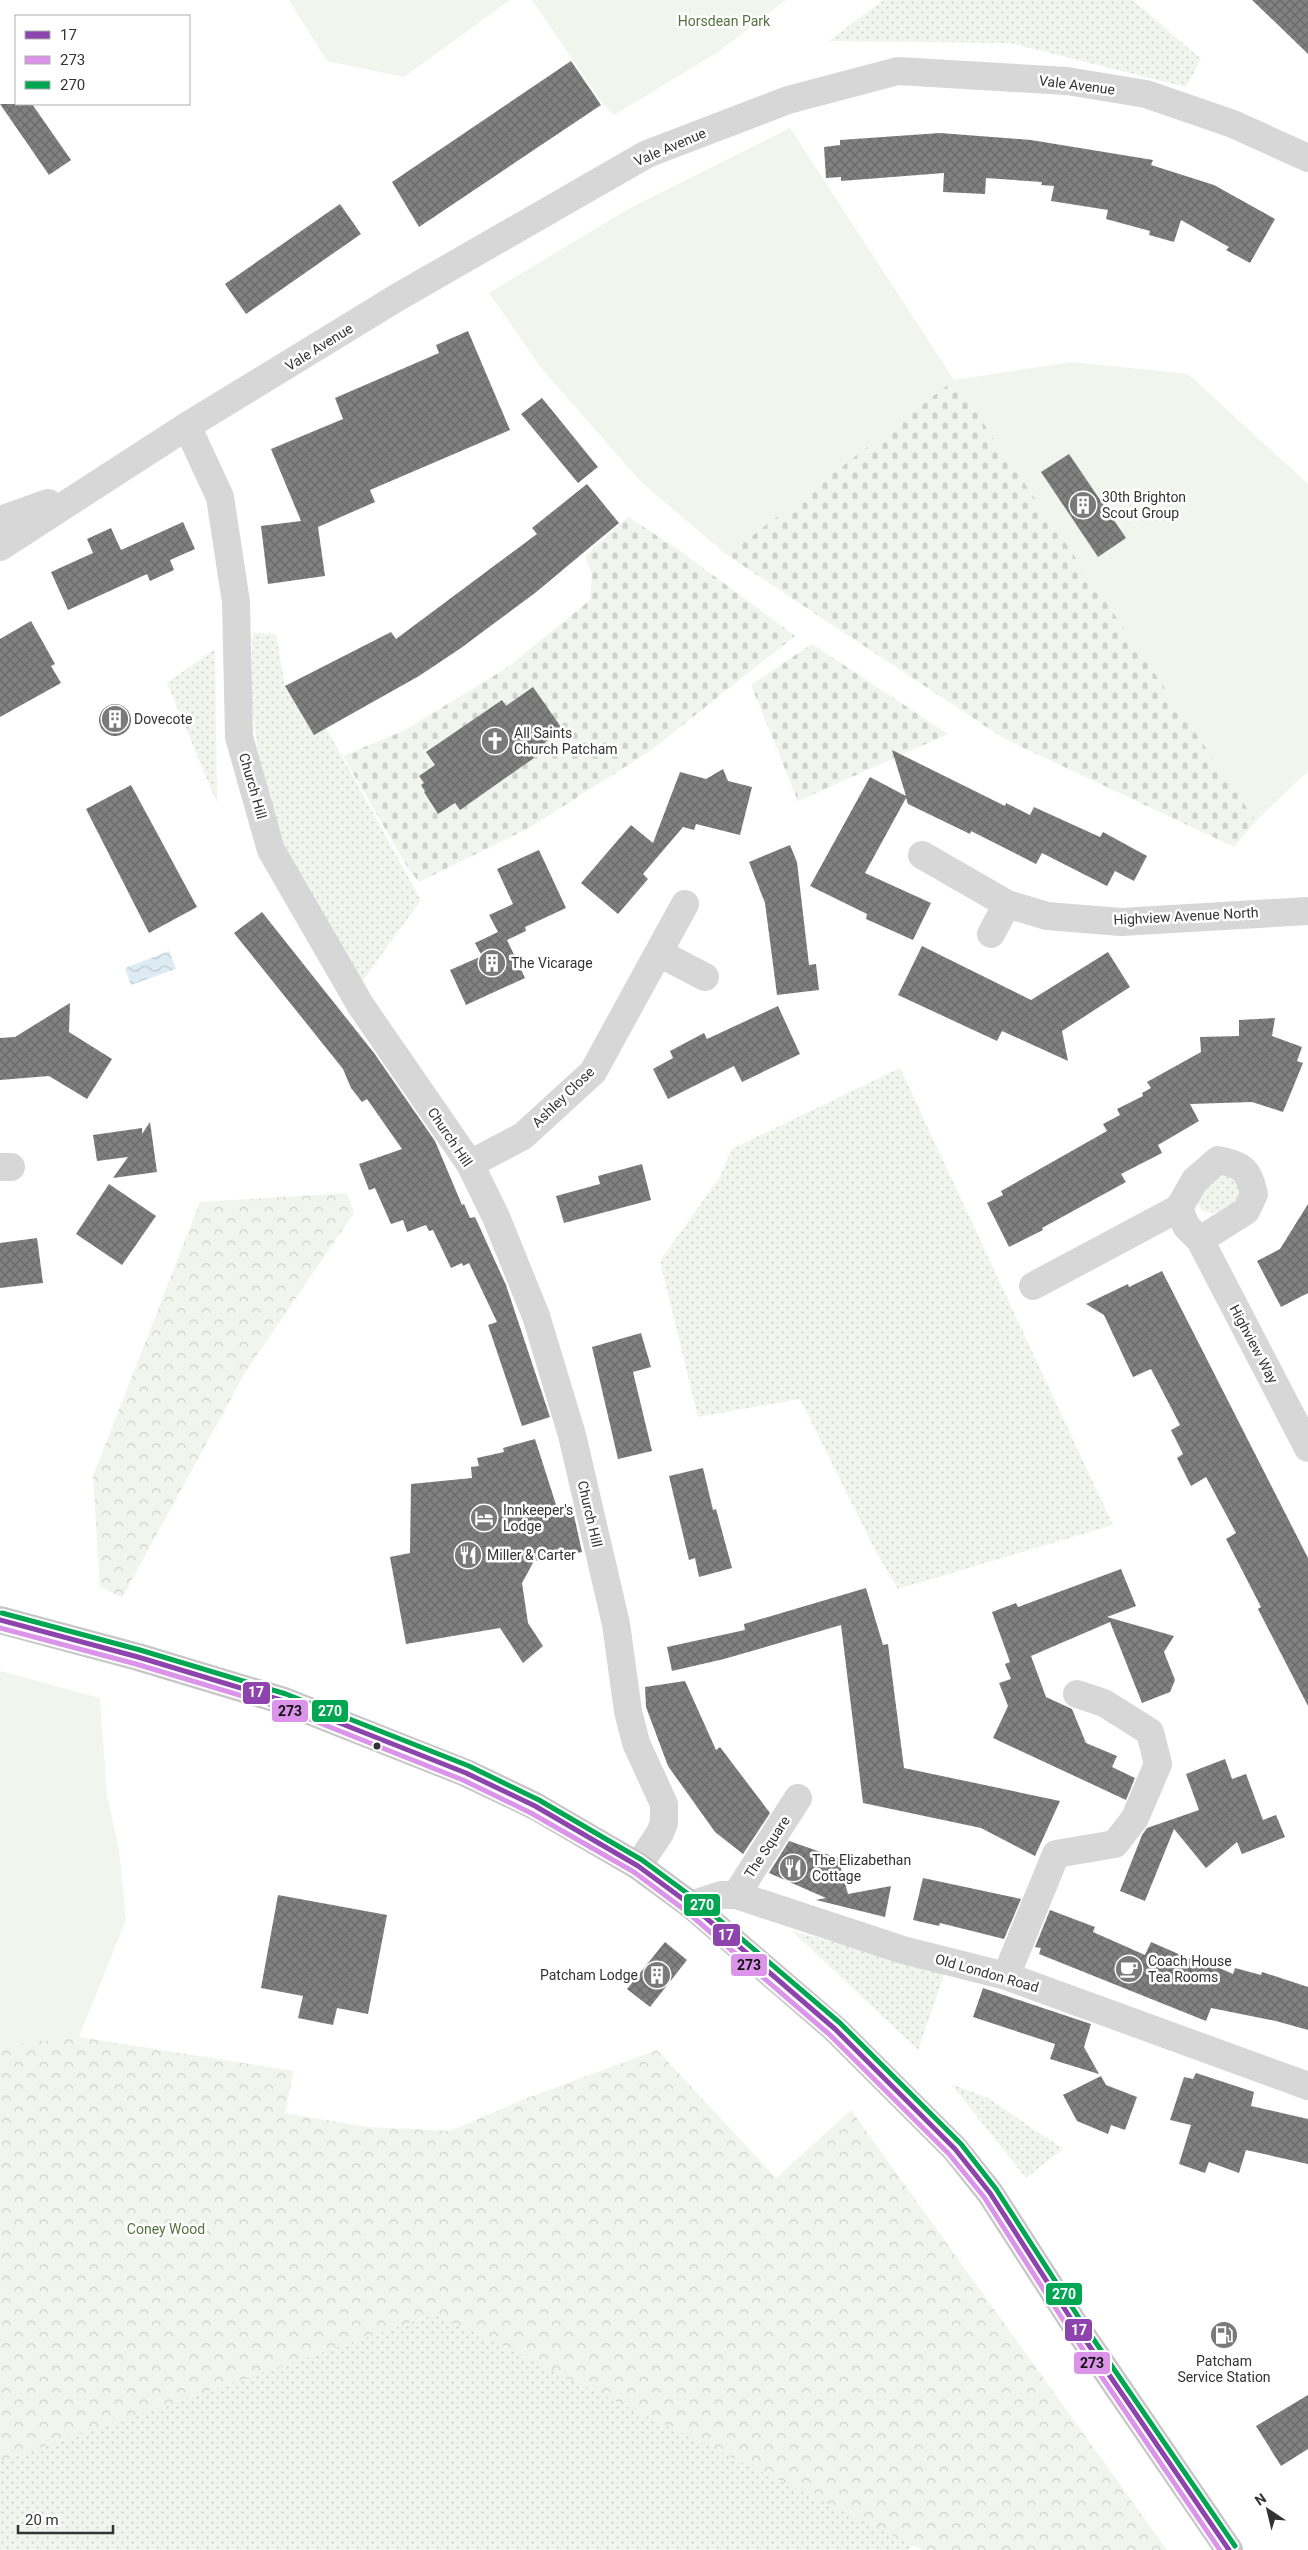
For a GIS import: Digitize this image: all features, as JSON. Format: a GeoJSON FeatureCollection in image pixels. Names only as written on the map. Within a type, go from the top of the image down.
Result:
{"type":"FeatureCollection","features":[{"type":"Feature","properties":{"kind":"highway"},"geometry":{"type":"LineString","coordinates":[[0,1620],[284,1701],[466,1773],[535,1806],[638,1866],[691,1905],[835,2028],[955,2149],[990,2193],[1075,2325],[1229,2550]]}},
{"type":"Feature","properties":{"kind":"street","name":"Vale Avenue"},"geometry":{"type":"LineString","coordinates":[[0,547],[188,426],[398,298],[647,154],[788,100],[898,71],[1067,81],[1146,94],[1233,124],[1308,158]]}},
{"type":"Feature","properties":{"kind":"street","name":"Church Hill"},"geometry":{"type":"LineString","coordinates":[[188,426],[220,497],[236,602],[239,737],[271,850],[361,1006],[470,1164],[496,1217],[536,1316],[572,1435],[611,1605],[636,1743],[664,1804],[664,1823],[660,1833],[638,1866]]}},
{"type":"Feature","properties":{"kind":"street","name":"Vale Avenue"},"geometry":{"type":"LineString","coordinates":[[0,520],[98,484]]}},
{"type":"Feature","properties":{"kind":"street","name":"Highview Avenue North"},"geometry":{"type":"LineString","coordinates":[[922,855],[1007,904],[1047,916],[1121,922],[1308,910]]}},
{"type":"Feature","properties":{"kind":"street","name":"Ashley Close"},"geometry":{"type":"LineString","coordinates":[[470,1164],[523,1136],[593,1072],[685,904]]}},
{"type":"Feature","properties":{"kind":"street"},"geometry":{"type":"LineString","coordinates":[[991,934],[1007,904]]}},
{"type":"Feature","properties":{"kind":"street"},"geometry":{"type":"LineString","coordinates":[[659,952],[705,977]]}},
{"type":"Feature","properties":{"kind":"street"},"geometry":{"type":"LineString","coordinates":[[1033,1286],[1179,1208],[1195,1180],[1218,1160],[1235,1163],[1251,1177],[1254,1194],[1246,1211],[1200,1240]]}},
{"type":"Feature","properties":{"kind":"street","name":"Highview Way"},"geometry":{"type":"LineString","coordinates":[[1179,1208],[1186,1226],[1200,1240],[1308,1448]]}},
{"type":"Feature","properties":{"kind":"street"},"geometry":{"type":"LineString","coordinates":[[1006,1976],[1056,1854],[1114,1844],[1135,1818],[1158,1764],[1150,1732],[1104,1703],[1077,1694]]}},
{"type":"Feature","properties":{"kind":"street","name":"The Square"},"geometry":{"type":"LineString","coordinates":[[736,1895],[798,1798]]}},
{"type":"Feature","properties":{"kind":"street","name":"Old London Road"},"geometry":{"type":"LineString","coordinates":[[691,1905],[721,1896],[736,1895],[902,1950],[1006,1976],[1308,2086]]}},
{"type":"Feature","properties":{"kind":"green space"},"geometry":{"type":"Polygon","coordinates":[[[289,0],[510,0],[404,77],[327,61],[289,0]]]}},
{"type":"Feature","properties":{"kind":"green space","name":"Horsdean Park"},"geometry":{"type":"Polygon","coordinates":[[[532,0],[786,0],[718,52],[614,115],[603,104],[532,0]]]}},
{"type":"Feature","properties":{"kind":"green space"},"geometry":{"type":"Polygon","coordinates":[[[883,0],[1133,0],[1201,59],[1186,87],[1010,43],[829,41],[883,0]]]}},
{"type":"Feature","properties":{"kind":"green space"},"geometry":{"type":"Polygon","coordinates":[[[790,128],[954,380],[727,555],[641,482],[542,369],[489,293],[630,208],[790,128]]]}},
{"type":"Feature","properties":{"kind":"green space"},"geometry":{"type":"Polygon","coordinates":[[[1072,362],[1188,374],[1308,484],[1308,771],[1256,821],[954,380],[1072,362]]]}},
{"type":"Feature","properties":{"kind":"green space"},"geometry":{"type":"Polygon","coordinates":[[[954,380],[1256,821],[1234,847],[1003,738],[727,555],[954,380]]]}},
{"type":"Feature","properties":{"kind":"green space"},"geometry":{"type":"Polygon","coordinates":[[[628,517],[679,550],[795,636],[650,751],[529,828],[419,882],[408,868],[343,756],[405,730],[508,667],[590,600],[592,575],[585,556],[628,517]]]}},
{"type":"Feature","properties":{"kind":"green space"},"geometry":{"type":"Polygon","coordinates":[[[253,633],[276,634],[285,686],[314,735],[326,728],[421,900],[359,986],[311,903],[276,827],[261,770],[250,698],[253,633]]]}},
{"type":"Feature","properties":{"kind":"green space"},"geometry":{"type":"Polygon","coordinates":[[[812,644],[948,734],[798,801],[751,685],[812,644]]]}},
{"type":"Feature","properties":{"kind":"green space"},"geometry":{"type":"Polygon","coordinates":[[[215,649],[217,803],[167,683],[215,649]]]}},
{"type":"Feature","properties":{"kind":"green space"},"geometry":{"type":"Polygon","coordinates":[[[900,1068],[1113,1525],[898,1589],[876,1552],[800,1399],[698,1417],[660,1261],[719,1178],[732,1149],[900,1068]]]}},
{"type":"Feature","properties":{"kind":"green space"},"geometry":{"type":"Polygon","coordinates":[[[1223,1172],[1232,1176],[1240,1187],[1238,1198],[1221,1211],[1212,1213],[1201,1210],[1198,1203],[1203,1188],[1223,1172]]]}},
{"type":"Feature","properties":{"kind":"green space"},"geometry":{"type":"Polygon","coordinates":[[[347,1193],[354,1213],[246,1371],[122,1598],[100,1586],[93,1476],[200,1202],[347,1193]]]}},
{"type":"Feature","properties":{"kind":"green space"},"geometry":{"type":"Polygon","coordinates":[[[0,1671],[100,1698],[107,1795],[119,1850],[126,1920],[79,2037],[0,2045],[0,1671]]]}},
{"type":"Feature","properties":{"kind":"green space"},"geometry":{"type":"Polygon","coordinates":[[[792,1931],[945,1972],[918,2050],[792,1931]]]}},
{"type":"Feature","properties":{"kind":"green space","name":"Coney Wood"},"geometry":{"type":"Polygon","coordinates":[[[79,2037],[294,2071],[285,2113],[368,2127],[450,2131],[522,2100],[657,2050],[776,2178],[851,2110],[1167,2550],[923,2550],[436,2314],[0,2461],[0,2045],[79,2037]]]}},
{"type":"Feature","properties":{"kind":"green space"},"geometry":{"type":"Polygon","coordinates":[[[951,2084],[988,2098],[1063,2149],[1026,2178],[951,2084]]]}},
{"type":"Feature","properties":{"kind":"green space"},"geometry":{"type":"Polygon","coordinates":[[[436,2314],[914,2545],[908,2550],[0,2550],[0,2461],[436,2314]]]}},
{"type":"Feature","properties":{"kind":"water"},"geometry":{"type":"Polygon","coordinates":[[[169,951],[176,969],[131,985],[125,968],[169,951]]]}},
{"type":"Feature","properties":{"kind":"building"},"geometry":{"type":"Polygon","coordinates":[[[1252,0],[1308,0],[1308,54],[1275,22],[1252,0]]]}},
{"type":"Feature","properties":{"kind":"building"},"geometry":{"type":"Polygon","coordinates":[[[571,61],[601,105],[419,227],[392,182],[571,61]]]}},
{"type":"Feature","properties":{"kind":"building"},"geometry":{"type":"Polygon","coordinates":[[[0,104],[33,105],[71,160],[49,175],[0,104]]]}},
{"type":"Feature","properties":{"kind":"building"},"geometry":{"type":"Polygon","coordinates":[[[940,133],[1031,140],[1153,160],[1151,165],[1214,185],[1275,219],[1250,263],[1226,250],[1229,247],[1181,220],[1174,242],[1149,235],[1150,231],[1106,219],[1108,210],[1051,201],[1054,186],[1041,185],[1042,182],[986,178],[985,194],[943,192],[944,173],[841,181],[841,177],[826,178],[824,147],[840,145],[840,140],[940,133]]]}},
{"type":"Feature","properties":{"kind":"building"},"geometry":{"type":"Polygon","coordinates":[[[340,204],[361,234],[246,314],[225,284],[340,204]]]}},
{"type":"Feature","properties":{"kind":"building"},"geometry":{"type":"Polygon","coordinates":[[[468,331],[510,430],[370,490],[375,502],[318,527],[325,576],[268,584],[261,526],[301,521],[271,449],[343,419],[335,398],[439,353],[436,345],[468,331]]]}},
{"type":"Feature","properties":{"kind":"building"},"geometry":{"type":"Polygon","coordinates":[[[542,398],[598,467],[578,483],[521,414],[542,398]]]}},
{"type":"Feature","properties":{"kind":"building","name":"30th Brighton Scout Group"},"geometry":{"type":"Polygon","coordinates":[[[1069,454],[1126,538],[1098,557],[1041,472],[1069,454]]]}},
{"type":"Feature","properties":{"kind":"building"},"geometry":{"type":"Polygon","coordinates":[[[587,484],[619,523],[535,593],[461,648],[419,676],[314,735],[285,686],[391,632],[396,639],[537,534],[532,528],[587,484]]]}},
{"type":"Feature","properties":{"kind":"building"},"geometry":{"type":"Polygon","coordinates":[[[183,522],[195,549],[170,560],[174,570],[150,581],[147,574],[68,610],[51,572],[93,553],[87,539],[111,528],[121,550],[183,522]]]}},
{"type":"Feature","properties":{"kind":"building"},"geometry":{"type":"Polygon","coordinates":[[[31,621],[55,664],[51,666],[61,683],[0,717],[0,639],[31,621]]]}},
{"type":"Feature","properties":{"kind":"building","name":"All Saints Church Patcham"},"geometry":{"type":"Polygon","coordinates":[[[533,687],[563,730],[530,753],[534,758],[460,810],[455,803],[438,814],[424,792],[421,785],[424,783],[419,776],[435,765],[426,752],[502,700],[506,706],[533,687]]]}},
{"type":"Feature","properties":{"kind":"building","name":"Dovecote"},"geometry":{"type":"Polygon","coordinates":[[[115,704],[121,705],[126,709],[130,714],[130,726],[126,731],[121,735],[115,736],[109,735],[104,731],[100,726],[99,720],[100,714],[104,709],[109,705],[115,704]]]}},
{"type":"Feature","properties":{"kind":"building"},"geometry":{"type":"Polygon","coordinates":[[[892,750],[1005,806],[1006,803],[1030,815],[1034,807],[1100,837],[1103,832],[1147,856],[1134,881],[1115,871],[1107,886],[1042,853],[1036,864],[971,831],[970,834],[908,804],[906,798],[865,873],[931,903],[913,940],[866,919],[867,914],[810,886],[870,777],[906,796],[892,750]]]}},
{"type":"Feature","properties":{"kind":"building"},"geometry":{"type":"Polygon","coordinates":[[[723,769],[728,781],[752,787],[740,835],[696,824],[694,830],[683,827],[643,874],[648,879],[618,914],[581,883],[631,825],[653,843],[680,772],[706,779],[723,769]]]}},
{"type":"Feature","properties":{"kind":"building"},"geometry":{"type":"Polygon","coordinates":[[[131,785],[197,907],[149,933],[86,809],[131,785]]]}},
{"type":"Feature","properties":{"kind":"building"},"geometry":{"type":"Polygon","coordinates":[[[790,845],[797,862],[809,965],[816,964],[819,990],[777,995],[765,903],[749,862],[790,845]]]}},
{"type":"Feature","properties":{"kind":"building"},"geometry":{"type":"Polygon","coordinates":[[[539,850],[566,908],[525,927],[526,931],[507,940],[525,978],[466,1005],[450,970],[482,956],[475,943],[498,932],[489,915],[513,904],[497,869],[539,850]]]}},
{"type":"Feature","properties":{"kind":"building"},"geometry":{"type":"Polygon","coordinates":[[[262,912],[374,1053],[435,1141],[462,1205],[464,1204],[470,1218],[475,1217],[506,1285],[550,1417],[522,1426],[488,1325],[497,1322],[469,1263],[463,1266],[462,1263],[451,1268],[433,1230],[429,1231],[426,1225],[407,1232],[403,1220],[391,1224],[375,1188],[369,1190],[359,1164],[402,1149],[367,1099],[362,1102],[351,1088],[343,1069],[234,933],[262,912]]]}},
{"type":"Feature","properties":{"kind":"building"},"geometry":{"type":"Polygon","coordinates":[[[922,946],[1031,1000],[1108,952],[1130,987],[1062,1031],[1068,1061],[1002,1031],[997,1041],[898,995],[922,946]]]}},
{"type":"Feature","properties":{"kind":"building"},"geometry":{"type":"Polygon","coordinates":[[[70,1003],[69,1032],[112,1059],[87,1099],[49,1076],[0,1080],[0,1038],[15,1037],[70,1003]]]}},
{"type":"Feature","properties":{"kind":"building"},"geometry":{"type":"Polygon","coordinates":[[[778,1006],[800,1054],[742,1082],[734,1066],[668,1099],[653,1069],[673,1058],[670,1051],[704,1033],[707,1039],[778,1006]]]}},
{"type":"Feature","properties":{"kind":"building"},"geometry":{"type":"Polygon","coordinates":[[[1275,1018],[1272,1036],[1302,1047],[1297,1061],[1303,1063],[1283,1112],[1252,1102],[1190,1104],[1199,1121],[1158,1145],[1162,1153],[1121,1174],[1126,1182],[1042,1228],[1043,1230],[1009,1247],[987,1203],[1003,1195],[1001,1191],[1107,1131],[1103,1124],[1120,1115],[1117,1109],[1143,1096],[1142,1093],[1151,1088],[1147,1082],[1201,1052],[1200,1037],[1239,1036],[1239,1020],[1275,1018]]]}},
{"type":"Feature","properties":{"kind":"building"},"geometry":{"type":"Polygon","coordinates":[[[150,1122],[157,1172],[113,1178],[128,1157],[97,1161],[93,1135],[142,1128],[142,1134],[150,1122]]]}},
{"type":"Feature","properties":{"kind":"building"},"geometry":{"type":"Polygon","coordinates":[[[642,1164],[651,1200],[564,1223],[556,1196],[600,1184],[598,1176],[642,1164]]]}},
{"type":"Feature","properties":{"kind":"building"},"geometry":{"type":"Polygon","coordinates":[[[109,1184],[156,1216],[122,1265],[76,1234],[109,1184]]]}},
{"type":"Feature","properties":{"kind":"building"},"geometry":{"type":"Polygon","coordinates":[[[1308,1204],[1308,1293],[1281,1307],[1257,1261],[1280,1249],[1308,1204]]]}},
{"type":"Feature","properties":{"kind":"building"},"geometry":{"type":"Polygon","coordinates":[[[37,1238],[43,1283],[0,1288],[0,1243],[37,1238]]]}},
{"type":"Feature","properties":{"kind":"building"},"geometry":{"type":"Polygon","coordinates":[[[1162,1271],[1308,1558],[1308,1706],[1258,1609],[1261,1607],[1226,1539],[1236,1533],[1206,1477],[1191,1486],[1177,1458],[1183,1454],[1171,1430],[1180,1425],[1151,1369],[1133,1377],[1104,1315],[1086,1304],[1128,1284],[1129,1287],[1162,1271]]]}},
{"type":"Feature","properties":{"kind":"building"},"geometry":{"type":"Polygon","coordinates":[[[641,1333],[651,1367],[633,1372],[652,1451],[618,1459],[592,1347],[641,1333]]]}},
{"type":"Feature","properties":{"kind":"building","name":"Miller & Carter"},"geometry":{"type":"Polygon","coordinates":[[[535,1439],[559,1514],[573,1511],[582,1552],[534,1561],[522,1583],[528,1623],[543,1646],[523,1663],[500,1628],[406,1644],[390,1557],[410,1553],[411,1484],[472,1478],[471,1467],[479,1466],[477,1458],[504,1452],[503,1448],[535,1439]]]}},
{"type":"Feature","properties":{"kind":"building"},"geometry":{"type":"Polygon","coordinates":[[[703,1468],[713,1510],[716,1509],[732,1568],[699,1577],[695,1558],[689,1560],[669,1476],[703,1468]]]}},
{"type":"Feature","properties":{"kind":"building"},"geometry":{"type":"Polygon","coordinates":[[[1121,1569],[1136,1606],[1107,1617],[1174,1636],[1164,1652],[1175,1680],[1170,1692],[1142,1703],[1110,1622],[1031,1656],[1046,1697],[1072,1709],[1086,1743],[1117,1756],[1112,1767],[1135,1778],[1126,1800],[993,1738],[1008,1706],[999,1683],[1011,1679],[1005,1664],[1010,1662],[992,1612],[1016,1603],[1018,1607],[1121,1569]]]}},
{"type":"Feature","properties":{"kind":"building"},"geometry":{"type":"Polygon","coordinates":[[[866,1588],[883,1645],[888,1644],[904,1768],[1060,1801],[1035,1856],[981,1828],[863,1803],[841,1625],[724,1659],[672,1671],[667,1647],[745,1630],[744,1624],[866,1588]]]}},
{"type":"Feature","properties":{"kind":"building"},"geometry":{"type":"Polygon","coordinates":[[[685,1681],[716,1750],[720,1747],[770,1813],[743,1854],[715,1832],[668,1766],[646,1707],[645,1687],[685,1681]]]}},
{"type":"Feature","properties":{"kind":"building"},"geometry":{"type":"Polygon","coordinates":[[[1225,1759],[1232,1779],[1246,1774],[1263,1820],[1276,1815],[1285,1837],[1242,1854],[1237,1842],[1206,1868],[1174,1829],[1145,1901],[1120,1891],[1142,1835],[1147,1828],[1199,1810],[1186,1774],[1225,1759]]]}},
{"type":"Feature","properties":{"kind":"building"},"geometry":{"type":"Polygon","coordinates":[[[789,1841],[838,1858],[848,1894],[891,1886],[885,1917],[816,1900],[826,1898],[769,1873],[789,1841]]]}},
{"type":"Feature","properties":{"kind":"building"},"geometry":{"type":"Polygon","coordinates":[[[923,1878],[1021,1899],[1004,1939],[940,1923],[939,1926],[913,1920],[923,1878]]]}},
{"type":"Feature","properties":{"kind":"building"},"geometry":{"type":"Polygon","coordinates":[[[278,1895],[387,1915],[368,2014],[337,2008],[333,2025],[298,2018],[303,1996],[261,1988],[278,1895]]]}},
{"type":"Feature","properties":{"kind":"building"},"geometry":{"type":"Polygon","coordinates":[[[1050,1910],[1095,1927],[1093,1932],[1145,1955],[1151,1942],[1206,1966],[1208,1963],[1233,1974],[1235,1968],[1261,1975],[1262,1972],[1308,1987],[1308,2030],[1276,2021],[1211,2008],[1206,2021],[1039,1954],[1041,1948],[1035,1947],[1050,1910]]]}},
{"type":"Feature","properties":{"kind":"building","name":"Patcham Lodge"},"geometry":{"type":"Polygon","coordinates":[[[665,1942],[687,1960],[650,2007],[627,1989],[665,1942]]]}},
{"type":"Feature","properties":{"kind":"building"},"geometry":{"type":"Polygon","coordinates":[[[983,1988],[1091,2024],[1084,2047],[1099,2074],[1050,2059],[1055,2044],[973,2017],[983,1988]]]}},
{"type":"Feature","properties":{"kind":"building"},"geometry":{"type":"Polygon","coordinates":[[[1196,2073],[1254,2092],[1251,2106],[1308,2119],[1308,2164],[1246,2150],[1239,2173],[1209,2162],[1205,2173],[1179,2164],[1191,2125],[1170,2120],[1184,2077],[1193,2079],[1196,2073]]]}},
{"type":"Feature","properties":{"kind":"building"},"geometry":{"type":"Polygon","coordinates":[[[1101,2076],[1106,2085],[1137,2097],[1125,2130],[1111,2125],[1108,2134],[1077,2121],[1063,2095],[1101,2076]]]}},
{"type":"Feature","properties":{"kind":"building"},"geometry":{"type":"Polygon","coordinates":[[[1308,2395],[1308,2449],[1281,2466],[1256,2426],[1308,2395]]]}},
{"type":"Feature","properties":{"kind":"transit line","name":"270"},"geometry":{"type":"LineString","coordinates":[[2,1613],[140,1650],[286,1694],[469,1766],[539,1800],[642,1860],[695,1899],[840,2023],[961,2144],[996,2189],[1081,2321],[1235,2546]]}},
{"type":"Feature","properties":{"kind":"transit line","name":"17"},"geometry":{"type":"LineString","coordinates":[[0,1620],[138,1657],[284,1701],[466,1773],[535,1806],[638,1866],[691,1905],[835,2029],[955,2149],[990,2193],[1075,2325],[1229,2550]]}},
{"type":"Feature","properties":{"kind":"transit line","name":"273"},"geometry":{"type":"LineString","coordinates":[[0,1628],[136,1664],[282,1708],[463,1780],[531,1813],[634,1872],[686,1911],[830,2035],[949,2154],[984,2197],[1069,2329],[1220,2550]]}},
{"type":"Feature","properties":{"kind":"place","name":"30th Brighton Scout Group"},"geometry":{"type":"Point","coordinates":[1083,505]}},
{"type":"Feature","properties":{"kind":"place","name":"Dovecote"},"geometry":{"type":"Point","coordinates":[115,719]}},
{"type":"Feature","properties":{"kind":"place","name":"All Saints Church Patcham"},"geometry":{"type":"Point","coordinates":[495,741]}},
{"type":"Feature","properties":{"kind":"place","name":"The Vicarage"},"geometry":{"type":"Point","coordinates":[492,963]}},
{"type":"Feature","properties":{"kind":"place","name":"Innkeeper's Lodge"},"geometry":{"type":"Point","coordinates":[484,1518]}},
{"type":"Feature","properties":{"kind":"place","name":"Miller & Carter"},"geometry":{"type":"Point","coordinates":[468,1555]}},
{"type":"Feature","properties":{"kind":"place","name":"The Elizabethan Cottage"},"geometry":{"type":"Point","coordinates":[793,1868]}},
{"type":"Feature","properties":{"kind":"place","name":"Coach House Tea Rooms"},"geometry":{"type":"Point","coordinates":[1129,1969]}},
{"type":"Feature","properties":{"kind":"place","name":"Patcham Lodge"},"geometry":{"type":"Point","coordinates":[657,1975]}},
{"type":"Feature","properties":{"kind":"place","name":"Patcham Service Station"},"geometry":{"type":"Point","coordinates":[1224,2335]}}]}
